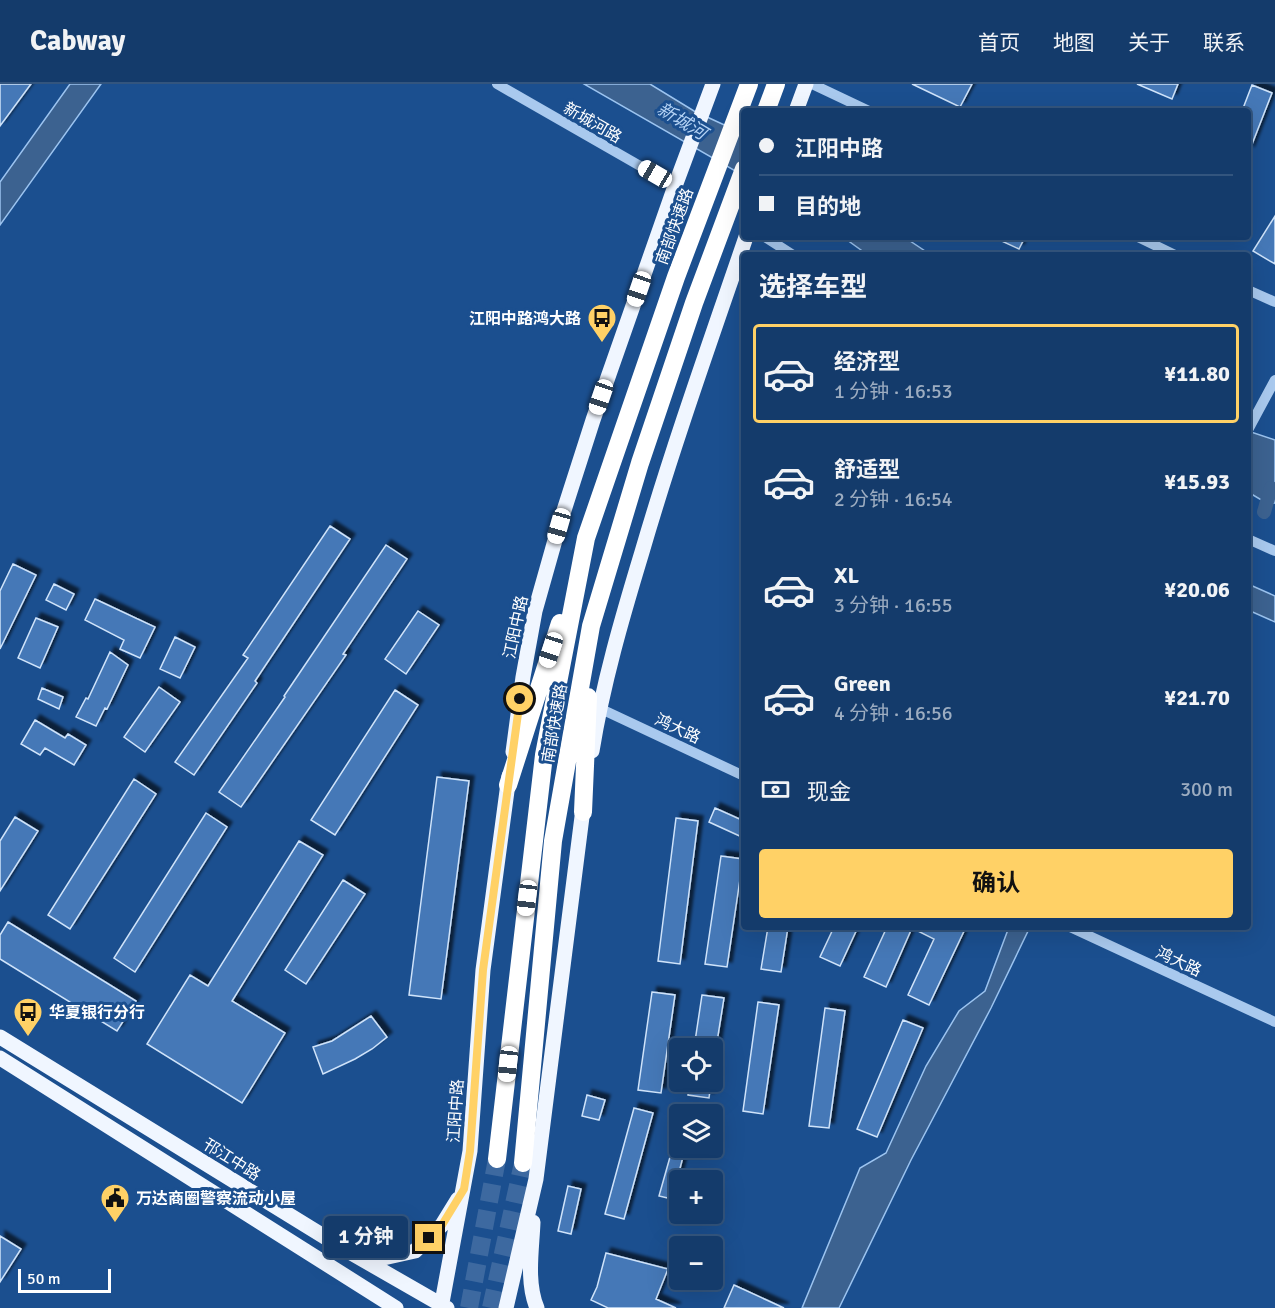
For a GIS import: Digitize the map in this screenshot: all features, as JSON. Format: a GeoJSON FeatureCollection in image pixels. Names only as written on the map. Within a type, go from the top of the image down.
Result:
{"type":"FeatureCollection","features":[{"type":"Feature","properties":{"kind":"highway","name":"南部快速路"},"geometry":{"type":"LineString","coordinates":[[497,1159],[544,755],[586,538],[676,277],[749,84]]}},
{"type":"Feature","properties":{"kind":"highway"},"geometry":{"type":"LineString","coordinates":[[767,108],[776,84]]}},
{"type":"Feature","properties":{"kind":"highway","name":"南部快速路"},"geometry":{"type":"LineString","coordinates":[[523,1163],[552,841],[591,626],[640,463],[693,303],[741,176]]}},
{"type":"Feature","properties":{"kind":"highway"},"geometry":{"type":"LineString","coordinates":[[508,785],[586,538]]}},
{"type":"Feature","properties":{"kind":"highway"},"geometry":{"type":"LineString","coordinates":[[583,812],[591,626]]}},
{"type":"Feature","properties":{"kind":"main road","name":"江阳中路"},"geometry":{"type":"LineString","coordinates":[[444,1307],[470,1151],[483,970],[523,677],[535,611],[593,420],[687,151],[713,84]]}},
{"type":"Feature","properties":{"kind":"main road"},"geometry":{"type":"LineString","coordinates":[[797,108],[806,84]]}},
{"type":"Feature","properties":{"kind":"main road"},"geometry":{"type":"LineString","coordinates":[[537,1308],[533,1299],[531,1264],[536,1179],[583,812],[599,708],[619,628],[667,466],[745,240]]}},
{"type":"Feature","properties":{"kind":"main road","name":"邗江中路"},"geometry":{"type":"LineString","coordinates":[[0,1037],[346,1250],[444,1307]]}},
{"type":"Feature","properties":{"kind":"main road"},"geometry":{"type":"LineString","coordinates":[[0,1058],[396,1308]]}},
{"type":"Feature","properties":{"kind":"main road"},"geometry":{"type":"LineString","coordinates":[[506,1308],[536,1179]]}},
{"type":"Feature","properties":{"kind":"main road"},"geometry":{"type":"LineString","coordinates":[[346,1250],[380,1259],[415,1251],[442,1225],[464,1189]]}},
{"type":"Feature","properties":{"kind":"main road"},"geometry":{"type":"LineString","coordinates":[[363,1286],[382,1308]]}},
{"type":"Feature","properties":{"kind":"street","name":"新城河路"},"geometry":{"type":"LineString","coordinates":[[497,84],[675,186]]}},
{"type":"Feature","properties":{"kind":"street"},"geometry":{"type":"LineString","coordinates":[[812,84],[863,108]]}},
{"type":"Feature","properties":{"kind":"street"},"geometry":{"type":"LineString","coordinates":[[770,240],[788,252]]}},
{"type":"Feature","properties":{"kind":"street"},"geometry":{"type":"LineString","coordinates":[[1144,240],[1169,252]]}},
{"type":"Feature","properties":{"kind":"street"},"geometry":{"type":"LineString","coordinates":[[1251,291],[1275,302]]}},
{"type":"Feature","properties":{"kind":"street"},"geometry":{"type":"LineString","coordinates":[[1251,424],[1275,380]]}},
{"type":"Feature","properties":{"kind":"street"},"geometry":{"type":"LineString","coordinates":[[1251,540],[1275,551]]}},
{"type":"Feature","properties":{"kind":"street","name":"鸿大路"},"geometry":{"type":"LineString","coordinates":[[599,708],[741,775]]}},
{"type":"Feature","properties":{"kind":"street","name":"鸿大路"},"geometry":{"type":"LineString","coordinates":[[1076,930],[1275,1022]]}},
{"type":"Feature","properties":{"kind":"water"},"geometry":{"type":"Polygon","coordinates":[[[70,84],[101,84],[0,225],[0,182],[70,84]]]}},
{"type":"Feature","properties":{"kind":"water","name":"新城河"},"geometry":{"type":"Polygon","coordinates":[[[584,84],[650,84],[694,111],[741,133],[741,174],[584,84]]]}},
{"type":"Feature","properties":{"kind":"water"},"geometry":{"type":"Polygon","coordinates":[[[847,240],[908,240],[926,252],[864,252],[847,240]]]}},
{"type":"Feature","properties":{"kind":"water"},"geometry":{"type":"Polygon","coordinates":[[[1251,432],[1275,440],[1275,503],[1268,504],[1251,494],[1251,432]]]}},
{"type":"Feature","properties":{"kind":"water"},"geometry":{"type":"Polygon","coordinates":[[[1251,585],[1275,596],[1275,622],[1251,611],[1251,585]]]}},
{"type":"Feature","properties":{"kind":"water"},"geometry":{"type":"Polygon","coordinates":[[[1008,930],[1029,930],[991,1008],[911,1160],[839,1308],[802,1308],[860,1168],[886,1153],[926,1066],[959,1011],[985,991],[1008,930]]]}},
{"type":"Feature","properties":{"kind":"building"},"geometry":{"type":"Polygon","coordinates":[[[0,84],[31,84],[0,126],[0,84]]]}},
{"type":"Feature","properties":{"kind":"building"},"geometry":{"type":"Polygon","coordinates":[[[912,84],[972,84],[960,107],[912,84]]]}},
{"type":"Feature","properties":{"kind":"building"},"geometry":{"type":"Polygon","coordinates":[[[1137,84],[1178,84],[1172,99],[1137,84]]]}},
{"type":"Feature","properties":{"kind":"building"},"geometry":{"type":"Polygon","coordinates":[[[1252,85],[1272,93],[1251,147],[1251,108],[1243,108],[1252,85]]]}},
{"type":"Feature","properties":{"kind":"building"},"geometry":{"type":"Polygon","coordinates":[[[1275,216],[1275,264],[1253,251],[1275,216]]]}},
{"type":"Feature","properties":{"kind":"building"},"geometry":{"type":"Polygon","coordinates":[[[1000,240],[1024,240],[1019,249],[1000,240]]]}},
{"type":"Feature","properties":{"kind":"building"},"geometry":{"type":"Polygon","coordinates":[[[330,526],[350,539],[255,681],[257,683],[194,775],[175,762],[248,658],[243,655],[330,526]]]}},
{"type":"Feature","properties":{"kind":"building"},"geometry":{"type":"Polygon","coordinates":[[[386,545],[407,559],[343,654],[346,655],[241,807],[219,792],[386,545]]]}},
{"type":"Feature","properties":{"kind":"building"},"geometry":{"type":"Polygon","coordinates":[[[13,564],[36,575],[0,649],[0,591],[13,564]]]}},
{"type":"Feature","properties":{"kind":"building"},"geometry":{"type":"Polygon","coordinates":[[[54,584],[74,594],[66,610],[46,600],[54,584]]]}},
{"type":"Feature","properties":{"kind":"building"},"geometry":{"type":"Polygon","coordinates":[[[95,599],[155,627],[140,658],[120,649],[124,640],[85,620],[95,599]]]}},
{"type":"Feature","properties":{"kind":"building"},"geometry":{"type":"Polygon","coordinates":[[[418,611],[439,625],[406,674],[385,659],[418,611]]]}},
{"type":"Feature","properties":{"kind":"building"},"geometry":{"type":"Polygon","coordinates":[[[36,618],[58,627],[40,668],[18,658],[36,618]]]}},
{"type":"Feature","properties":{"kind":"building"},"geometry":{"type":"Polygon","coordinates":[[[175,637],[195,647],[180,678],[160,669],[175,637]]]}},
{"type":"Feature","properties":{"kind":"building"},"geometry":{"type":"Polygon","coordinates":[[[110,652],[128,665],[107,709],[105,708],[96,726],[76,717],[86,698],[88,699],[110,652]]]}},
{"type":"Feature","properties":{"kind":"building"},"geometry":{"type":"Polygon","coordinates":[[[159,687],[180,702],[145,752],[124,737],[159,687]]]}},
{"type":"Feature","properties":{"kind":"building"},"geometry":{"type":"Polygon","coordinates":[[[42,688],[63,697],[59,709],[38,699],[42,688]]]}},
{"type":"Feature","properties":{"kind":"building"},"geometry":{"type":"Polygon","coordinates":[[[395,690],[418,705],[335,835],[311,820],[395,690]]]}},
{"type":"Feature","properties":{"kind":"building"},"geometry":{"type":"Polygon","coordinates":[[[35,720],[65,738],[68,734],[86,745],[74,765],[45,748],[40,755],[21,744],[35,720]]]}},
{"type":"Feature","properties":{"kind":"building"},"geometry":{"type":"Polygon","coordinates":[[[437,777],[469,781],[441,999],[409,995],[437,777]]]}},
{"type":"Feature","properties":{"kind":"building"},"geometry":{"type":"Polygon","coordinates":[[[134,779],[156,794],[70,929],[48,915],[134,779]]]}},
{"type":"Feature","properties":{"kind":"building"},"geometry":{"type":"Polygon","coordinates":[[[715,808],[741,820],[741,837],[709,822],[715,808]]]}},
{"type":"Feature","properties":{"kind":"building"},"geometry":{"type":"Polygon","coordinates":[[[206,813],[227,827],[135,972],[114,958],[206,813]]]}},
{"type":"Feature","properties":{"kind":"building"},"geometry":{"type":"Polygon","coordinates":[[[15,817],[38,831],[0,891],[0,841],[15,817]]]}},
{"type":"Feature","properties":{"kind":"building"},"geometry":{"type":"Polygon","coordinates":[[[676,818],[698,821],[680,964],[658,961],[676,818]]]}},
{"type":"Feature","properties":{"kind":"building"},"geometry":{"type":"Polygon","coordinates":[[[299,841],[323,855],[232,1001],[285,1033],[242,1103],[147,1044],[190,975],[208,986],[299,841]]]}},
{"type":"Feature","properties":{"kind":"building"},"geometry":{"type":"Polygon","coordinates":[[[721,856],[741,859],[727,967],[705,964],[721,856]]]}},
{"type":"Feature","properties":{"kind":"building"},"geometry":{"type":"Polygon","coordinates":[[[343,880],[365,894],[306,984],[285,970],[343,880]]]}},
{"type":"Feature","properties":{"kind":"building"},"geometry":{"type":"Polygon","coordinates":[[[8,922],[136,1001],[117,1031],[0,959],[0,935],[8,922]]]}},
{"type":"Feature","properties":{"kind":"building"},"geometry":{"type":"Polygon","coordinates":[[[768,930],[788,930],[781,972],[761,969],[768,930]]]}},
{"type":"Feature","properties":{"kind":"building"},"geometry":{"type":"Polygon","coordinates":[[[833,930],[857,930],[840,966],[820,957],[833,930]]]}},
{"type":"Feature","properties":{"kind":"building"},"geometry":{"type":"Polygon","coordinates":[[[886,930],[911,930],[886,987],[864,977],[886,930]]]}},
{"type":"Feature","properties":{"kind":"building"},"geometry":{"type":"Polygon","coordinates":[[[916,930],[965,930],[929,1005],[908,995],[934,939],[916,930]]]}},
{"type":"Feature","properties":{"kind":"building"},"geometry":{"type":"Polygon","coordinates":[[[652,992],[675,995],[661,1093],[638,1090],[652,992]]]}},
{"type":"Feature","properties":{"kind":"building"},"geometry":{"type":"Polygon","coordinates":[[[702,995],[724,998],[718,1038],[696,1038],[702,995]]]}},
{"type":"Feature","properties":{"kind":"building"},"geometry":{"type":"Polygon","coordinates":[[[758,1002],[779,1005],[763,1114],[743,1111],[758,1002]]]}},
{"type":"Feature","properties":{"kind":"building"},"geometry":{"type":"Polygon","coordinates":[[[825,1008],[845,1011],[829,1128],[809,1126],[825,1008]]]}},
{"type":"Feature","properties":{"kind":"building"},"geometry":{"type":"Polygon","coordinates":[[[371,1016],[387,1037],[355,1059],[323,1074],[313,1047],[332,1041],[371,1016]]]}},
{"type":"Feature","properties":{"kind":"building"},"geometry":{"type":"Polygon","coordinates":[[[903,1020],[923,1028],[877,1137],[857,1129],[903,1020]]]}},
{"type":"Feature","properties":{"kind":"building"},"geometry":{"type":"Polygon","coordinates":[[[688,1092],[710,1092],[709,1098],[688,1095],[688,1092]]]}},
{"type":"Feature","properties":{"kind":"building"},"geometry":{"type":"Polygon","coordinates":[[[587,1095],[605,1100],[599,1120],[582,1116],[587,1095]]]}},
{"type":"Feature","properties":{"kind":"building"},"geometry":{"type":"Polygon","coordinates":[[[634,1108],[653,1113],[624,1219],[605,1214],[634,1108]]]}},
{"type":"Feature","properties":{"kind":"building"},"geometry":{"type":"Polygon","coordinates":[[[670,1158],[683,1158],[680,1170],[669,1170],[669,1198],[659,1196],[670,1158]]]}},
{"type":"Feature","properties":{"kind":"building"},"geometry":{"type":"Polygon","coordinates":[[[568,1186],[581,1189],[571,1234],[558,1231],[568,1186]]]}},
{"type":"Feature","properties":{"kind":"building"},"geometry":{"type":"Polygon","coordinates":[[[0,1236],[21,1249],[0,1282],[0,1236]]]}},
{"type":"Feature","properties":{"kind":"building"},"geometry":{"type":"Polygon","coordinates":[[[606,1253],[668,1269],[656,1299],[676,1308],[608,1308],[591,1300],[606,1253]]]}},
{"type":"Feature","properties":{"kind":"building"},"geometry":{"type":"Polygon","coordinates":[[[734,1285],[784,1308],[724,1308],[734,1285]]]}},
{"type":"Feature","properties":{"kind":"waterway"},"geometry":{"type":"LineString","coordinates":[[1264,512],[1271,488]]}},
{"type":"Feature","properties":{"kind":"tunnel"},"geometry":{"type":"LineString","coordinates":[[469,1308],[497,1159]]}},
{"type":"Feature","properties":{"kind":"tunnel"},"geometry":{"type":"LineString","coordinates":[[491,1308],[523,1163]]}},
{"type":"Feature","properties":{"kind":"place","name":"江阳中路鸿大路"},"geometry":{"type":"Point","coordinates":[602,344]}},
{"type":"Feature","properties":{"kind":"place","name":"华夏银行分行"},"geometry":{"type":"Point","coordinates":[28,1038]}},
{"type":"Feature","properties":{"kind":"place","name":"万达商圈警察流动小屋"},"geometry":{"type":"Point","coordinates":[115,1224]}},
{"type":"Feature","properties":{"kind":"route"},"geometry":{"type":"LineString","coordinates":[[429,1238],[442,1225],[464,1189],[470,1151],[483,970],[520,699]]}}]}
